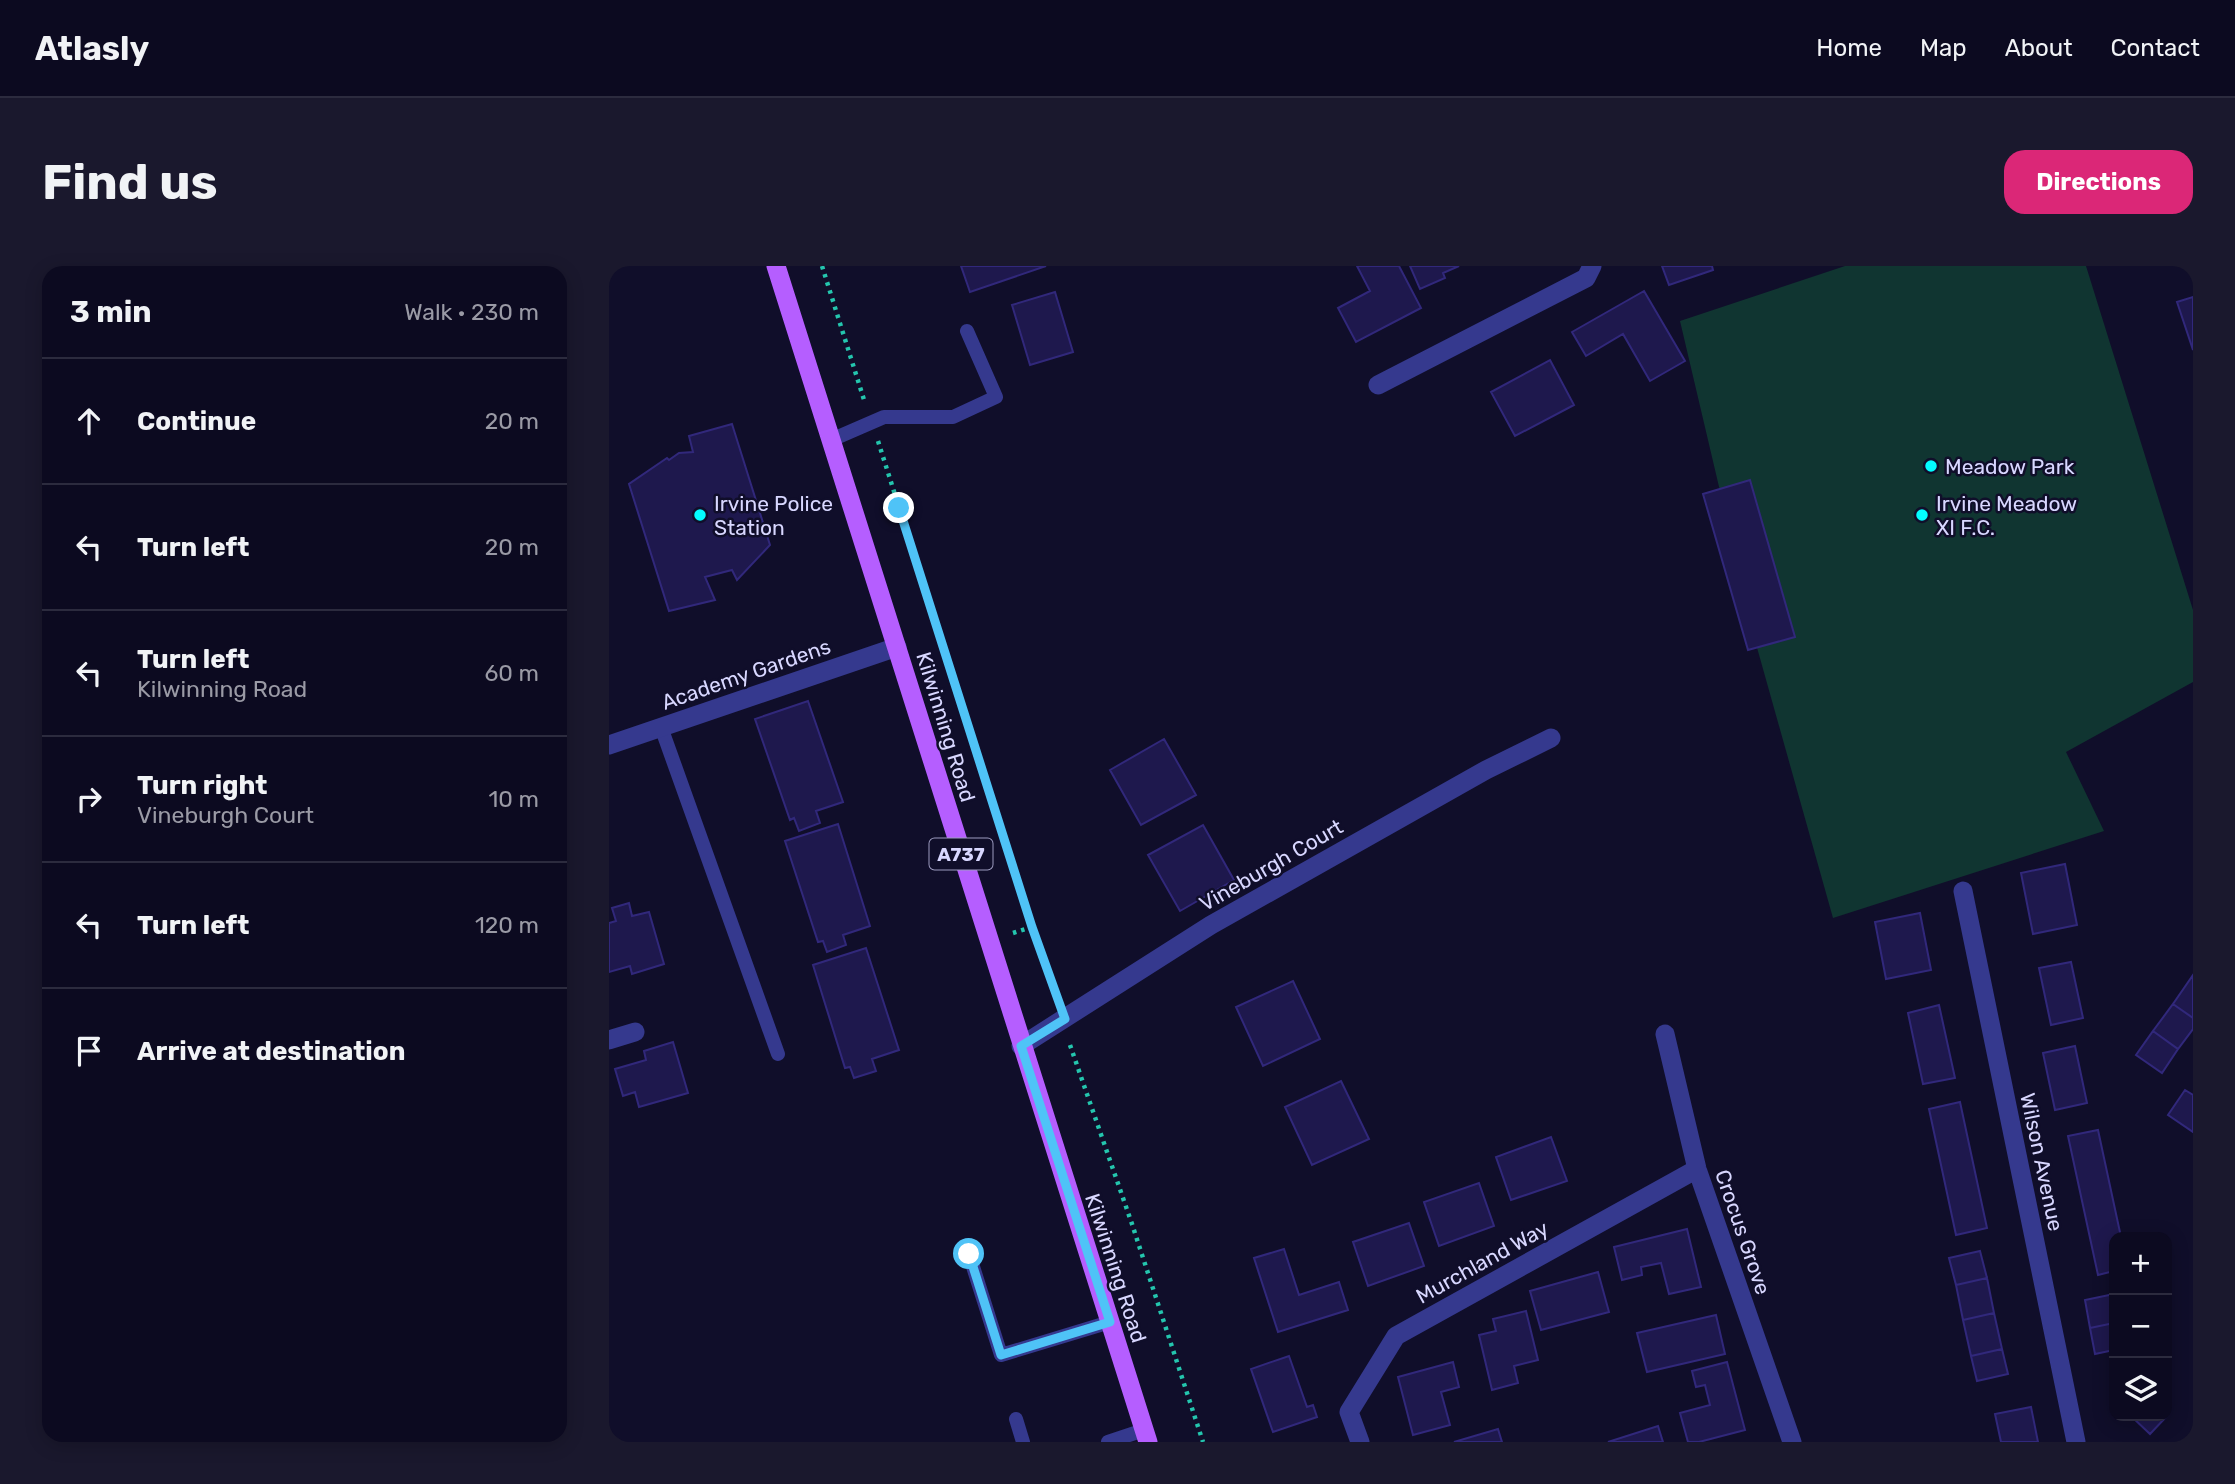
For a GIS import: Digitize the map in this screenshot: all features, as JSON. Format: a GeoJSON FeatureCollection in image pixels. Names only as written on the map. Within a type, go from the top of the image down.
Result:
{"type":"FeatureCollection","features":[{"type":"Feature","properties":{"kind":"main road","name":"Kilwinning Road"},"geometry":{"type":"LineString","coordinates":[[776,266],[1146,1436]]}},
{"type":"Feature","properties":{"kind":"street"},"geometry":{"type":"LineString","coordinates":[[1378,385],[1586,278],[1592,266]]}},
{"type":"Feature","properties":{"kind":"street","name":"Academy Gardens"},"geometry":{"type":"LineString","coordinates":[[609,745],[897,647]]}},
{"type":"Feature","properties":{"kind":"street","name":"Vineburgh Court"},"geometry":{"type":"LineString","coordinates":[[1021,1046],[1211,925],[1486,770],[1551,738]]}},
{"type":"Feature","properties":{"kind":"street","name":"Wilson Avenue"},"geometry":{"type":"LineString","coordinates":[[1963,891],[2076,1442]]}},
{"type":"Feature","properties":{"kind":"street"},"geometry":{"type":"LineString","coordinates":[[609,1040],[635,1032]]}},
{"type":"Feature","properties":{"kind":"street","name":"Crocus Grove"},"geometry":{"type":"LineString","coordinates":[[1665,1034],[1697,1169],[1792,1442]]}},
{"type":"Feature","properties":{"kind":"street","name":"Murchland Way"},"geometry":{"type":"LineString","coordinates":[[1360,1442],[1349,1412],[1397,1336],[1697,1169]]}},
{"type":"Feature","properties":{"kind":"lane"},"geometry":{"type":"LineString","coordinates":[[831,440],[884,416],[953,417],[996,397],[967,331]]}},
{"type":"Feature","properties":{"kind":"lane"},"geometry":{"type":"LineString","coordinates":[[661,727],[778,1054]]}},
{"type":"Feature","properties":{"kind":"lane"},"geometry":{"type":"LineString","coordinates":[[969,1254],[1001,1355],[1110,1322]]}},
{"type":"Feature","properties":{"kind":"lane"},"geometry":{"type":"LineString","coordinates":[[1016,1419],[1023,1442]]}},
{"type":"Feature","properties":{"kind":"lane"},"geometry":{"type":"LineString","coordinates":[[1108,1442],[1146,1436]]}},
{"type":"Feature","properties":{"kind":"path"},"geometry":{"type":"LineString","coordinates":[[823,266],[1032,927],[1065,1019],[1071,1051],[1132,1224],[1203,1442]]}},
{"type":"Feature","properties":{"kind":"green space","name":"Meadow Park"},"geometry":{"type":"Polygon","coordinates":[[[1845,266],[2086,266],[2193,610],[2193,682],[2066,752],[2104,831],[1833,918],[1756,644],[1680,321],[1845,266]]]}},
{"type":"Feature","properties":{"kind":"building"},"geometry":{"type":"Polygon","coordinates":[[[961,266],[1046,266],[970,292],[961,266]]]}},
{"type":"Feature","properties":{"kind":"building"},"geometry":{"type":"Polygon","coordinates":[[[1357,266],[1399,266],[1421,308],[1356,342],[1338,308],[1370,291],[1357,266]]]}},
{"type":"Feature","properties":{"kind":"building"},"geometry":{"type":"Polygon","coordinates":[[[1410,266],[1459,266],[1443,273],[1445,278],[1420,289],[1410,266]]]}},
{"type":"Feature","properties":{"kind":"building"},"geometry":{"type":"Polygon","coordinates":[[[1662,266],[1712,266],[1713,270],[1669,285],[1662,266]]]}},
{"type":"Feature","properties":{"kind":"building"},"geometry":{"type":"Polygon","coordinates":[[[1644,291],[1685,361],[1650,381],[1623,334],[1586,356],[1572,332],[1644,291]]]}},
{"type":"Feature","properties":{"kind":"building"},"geometry":{"type":"Polygon","coordinates":[[[1055,292],[1073,352],[1030,365],[1012,305],[1055,292]]]}},
{"type":"Feature","properties":{"kind":"building"},"geometry":{"type":"Polygon","coordinates":[[[2193,297],[2193,350],[2177,302],[2193,297]]]}},
{"type":"Feature","properties":{"kind":"building"},"geometry":{"type":"Polygon","coordinates":[[[1550,360],[1574,405],[1515,436],[1491,392],[1550,360]]]}},
{"type":"Feature","properties":{"kind":"building","name":"Irvine Police Station"},"geometry":{"type":"Polygon","coordinates":[[[732,424],[770,545],[737,580],[732,570],[705,577],[715,600],[669,611],[629,484],[667,458],[669,460],[679,453],[693,452],[689,436],[732,424]]]}},
{"type":"Feature","properties":{"kind":"building"},"geometry":{"type":"Polygon","coordinates":[[[1750,480],[1795,637],[1748,650],[1703,494],[1750,480]]]}},
{"type":"Feature","properties":{"kind":"building"},"geometry":{"type":"Polygon","coordinates":[[[808,701],[843,802],[816,811],[820,823],[799,831],[794,818],[790,820],[755,719],[808,701]]]}},
{"type":"Feature","properties":{"kind":"building"},"geometry":{"type":"Polygon","coordinates":[[[1164,739],[1196,795],[1141,825],[1110,770],[1164,739]]]}},
{"type":"Feature","properties":{"kind":"building"},"geometry":{"type":"Polygon","coordinates":[[[838,824],[870,926],[843,935],[846,945],[827,952],[823,941],[818,942],[785,841],[838,824]]]}},
{"type":"Feature","properties":{"kind":"building"},"geometry":{"type":"Polygon","coordinates":[[[1203,825],[1234,880],[1180,911],[1148,855],[1203,825]]]}},
{"type":"Feature","properties":{"kind":"building"},"geometry":{"type":"Polygon","coordinates":[[[2065,864],[2077,925],[2033,934],[2021,873],[2065,864]]]}},
{"type":"Feature","properties":{"kind":"building"},"geometry":{"type":"Polygon","coordinates":[[[629,903],[632,916],[649,912],[664,964],[632,974],[630,966],[609,972],[609,923],[616,921],[612,908],[629,903]]]}},
{"type":"Feature","properties":{"kind":"building"},"geometry":{"type":"Polygon","coordinates":[[[1920,913],[1931,970],[1886,979],[1875,922],[1920,913]]]}},
{"type":"Feature","properties":{"kind":"building"},"geometry":{"type":"Polygon","coordinates":[[[866,948],[899,1050],[872,1059],[876,1071],[854,1078],[850,1067],[845,1068],[813,965],[866,948]]]}},
{"type":"Feature","properties":{"kind":"building"},"geometry":{"type":"Polygon","coordinates":[[[2071,962],[2083,1018],[2051,1025],[2039,968],[2071,962]]]}},
{"type":"Feature","properties":{"kind":"building"},"geometry":{"type":"Polygon","coordinates":[[[2193,975],[2193,1018],[2173,1004],[2193,975]]]}},
{"type":"Feature","properties":{"kind":"building"},"geometry":{"type":"Polygon","coordinates":[[[1293,981],[1320,1039],[1263,1066],[1236,1007],[1293,981]]]}},
{"type":"Feature","properties":{"kind":"building"},"geometry":{"type":"Polygon","coordinates":[[[2173,1004],[2193,1018],[2193,1029],[2178,1049],[2153,1031],[2173,1004]]]}},
{"type":"Feature","properties":{"kind":"building"},"geometry":{"type":"Polygon","coordinates":[[[1939,1005],[1955,1078],[1923,1084],[1908,1013],[1939,1005]]]}},
{"type":"Feature","properties":{"kind":"building"},"geometry":{"type":"Polygon","coordinates":[[[2153,1031],[2178,1049],[2162,1073],[2136,1055],[2153,1031]]]}},
{"type":"Feature","properties":{"kind":"building"},"geometry":{"type":"Polygon","coordinates":[[[673,1042],[688,1093],[639,1107],[635,1092],[623,1096],[615,1069],[646,1060],[644,1051],[673,1042]]]}},
{"type":"Feature","properties":{"kind":"building"},"geometry":{"type":"Polygon","coordinates":[[[2075,1046],[2087,1103],[2055,1110],[2043,1053],[2075,1046]]]}},
{"type":"Feature","properties":{"kind":"building"},"geometry":{"type":"Polygon","coordinates":[[[1341,1081],[1369,1139],[1312,1165],[1285,1107],[1341,1081]]]}},
{"type":"Feature","properties":{"kind":"building"},"geometry":{"type":"Polygon","coordinates":[[[2185,1090],[2193,1095],[2193,1132],[2168,1115],[2185,1090]]]}},
{"type":"Feature","properties":{"kind":"building"},"geometry":{"type":"Polygon","coordinates":[[[1960,1102],[1987,1228],[1956,1235],[1929,1109],[1960,1102]]]}},
{"type":"Feature","properties":{"kind":"building"},"geometry":{"type":"Polygon","coordinates":[[[2098,1130],[2120,1232],[2109,1232],[2109,1272],[2098,1275],[2068,1136],[2098,1130]]]}},
{"type":"Feature","properties":{"kind":"building"},"geometry":{"type":"Polygon","coordinates":[[[1551,1137],[1567,1181],[1511,1200],[1496,1157],[1551,1137]]]}},
{"type":"Feature","properties":{"kind":"building"},"geometry":{"type":"Polygon","coordinates":[[[1479,1183],[1494,1226],[1439,1246],[1424,1202],[1479,1183]]]}},
{"type":"Feature","properties":{"kind":"building"},"geometry":{"type":"Polygon","coordinates":[[[1409,1223],[1424,1266],[1368,1286],[1353,1242],[1409,1223]]]}},
{"type":"Feature","properties":{"kind":"building"},"geometry":{"type":"Polygon","coordinates":[[[1687,1229],[1701,1287],[1669,1294],[1661,1263],[1641,1267],[1642,1275],[1622,1280],[1614,1247],[1687,1229]]]}},
{"type":"Feature","properties":{"kind":"building"},"geometry":{"type":"Polygon","coordinates":[[[1284,1249],[1299,1295],[1339,1282],[1348,1310],[1278,1332],[1254,1258],[1284,1249]]]}},
{"type":"Feature","properties":{"kind":"building"},"geometry":{"type":"Polygon","coordinates":[[[1980,1251],[1987,1278],[1956,1285],[1949,1258],[1980,1251]]]}},
{"type":"Feature","properties":{"kind":"building"},"geometry":{"type":"Polygon","coordinates":[[[1598,1272],[1609,1312],[1541,1330],[1530,1291],[1598,1272]]]}},
{"type":"Feature","properties":{"kind":"building"},"geometry":{"type":"Polygon","coordinates":[[[1987,1278],[1994,1313],[1963,1320],[1956,1285],[1987,1278]]]}},
{"type":"Feature","properties":{"kind":"building"},"geometry":{"type":"Polygon","coordinates":[[[2109,1295],[2109,1324],[2090,1328],[2085,1300],[2109,1295]]]}},
{"type":"Feature","properties":{"kind":"building"},"geometry":{"type":"Polygon","coordinates":[[[1526,1311],[1538,1360],[1514,1366],[1518,1383],[1492,1390],[1479,1335],[1496,1331],[1493,1319],[1526,1311]]]}},
{"type":"Feature","properties":{"kind":"building"},"geometry":{"type":"Polygon","coordinates":[[[1994,1313],[2002,1349],[1971,1356],[1963,1320],[1994,1313]]]}},
{"type":"Feature","properties":{"kind":"building"},"geometry":{"type":"Polygon","coordinates":[[[1716,1315],[1725,1354],[1647,1372],[1637,1333],[1716,1315]]]}},
{"type":"Feature","properties":{"kind":"building"},"geometry":{"type":"Polygon","coordinates":[[[2109,1324],[2109,1351],[2095,1354],[2090,1328],[2109,1324]]]}},
{"type":"Feature","properties":{"kind":"building"},"geometry":{"type":"Polygon","coordinates":[[[2002,1349],[2008,1374],[1977,1381],[1971,1356],[2002,1349]]]}},
{"type":"Feature","properties":{"kind":"building"},"geometry":{"type":"Polygon","coordinates":[[[1289,1356],[1307,1407],[1313,1405],[1317,1417],[1273,1432],[1251,1369],[1289,1356]]]}},
{"type":"Feature","properties":{"kind":"building"},"geometry":{"type":"Polygon","coordinates":[[[1453,1362],[1459,1387],[1441,1392],[1450,1425],[1413,1435],[1398,1377],[1453,1362]]]}},
{"type":"Feature","properties":{"kind":"building"},"geometry":{"type":"Polygon","coordinates":[[[1727,1362],[1745,1430],[1699,1442],[1688,1442],[1680,1413],[1710,1405],[1705,1385],[1696,1387],[1692,1371],[1727,1362]]]}},
{"type":"Feature","properties":{"kind":"building"},"geometry":{"type":"Polygon","coordinates":[[[2031,1407],[2038,1442],[2001,1442],[1995,1414],[2031,1407]]]}},
{"type":"Feature","properties":{"kind":"building"},"geometry":{"type":"Polygon","coordinates":[[[2136,1421],[2162,1421],[2150,1434],[2136,1421]]]}},
{"type":"Feature","properties":{"kind":"building"},"geometry":{"type":"Polygon","coordinates":[[[1658,1426],[1663,1442],[1608,1442],[1658,1426]]]}},
{"type":"Feature","properties":{"kind":"building"},"geometry":{"type":"Polygon","coordinates":[[[1498,1429],[1502,1442],[1454,1442],[1498,1429]]]}},
{"type":"Feature","properties":{"kind":"place","name":"Meadow Park"},"geometry":{"type":"Point","coordinates":[1931,466]}},
{"type":"Feature","properties":{"kind":"place","name":"Irvine Police Station"},"geometry":{"type":"Point","coordinates":[700,515]}},
{"type":"Feature","properties":{"kind":"place","name":"Irvine Meadow XI F.C."},"geometry":{"type":"Point","coordinates":[1922,515]}},
{"type":"Feature","properties":{"kind":"route"},"geometry":{"type":"LineString","coordinates":[[899,508],[1032,927],[1065,1019],[1021,1046],[1110,1322],[1001,1355],[969,1254]]}}]}
